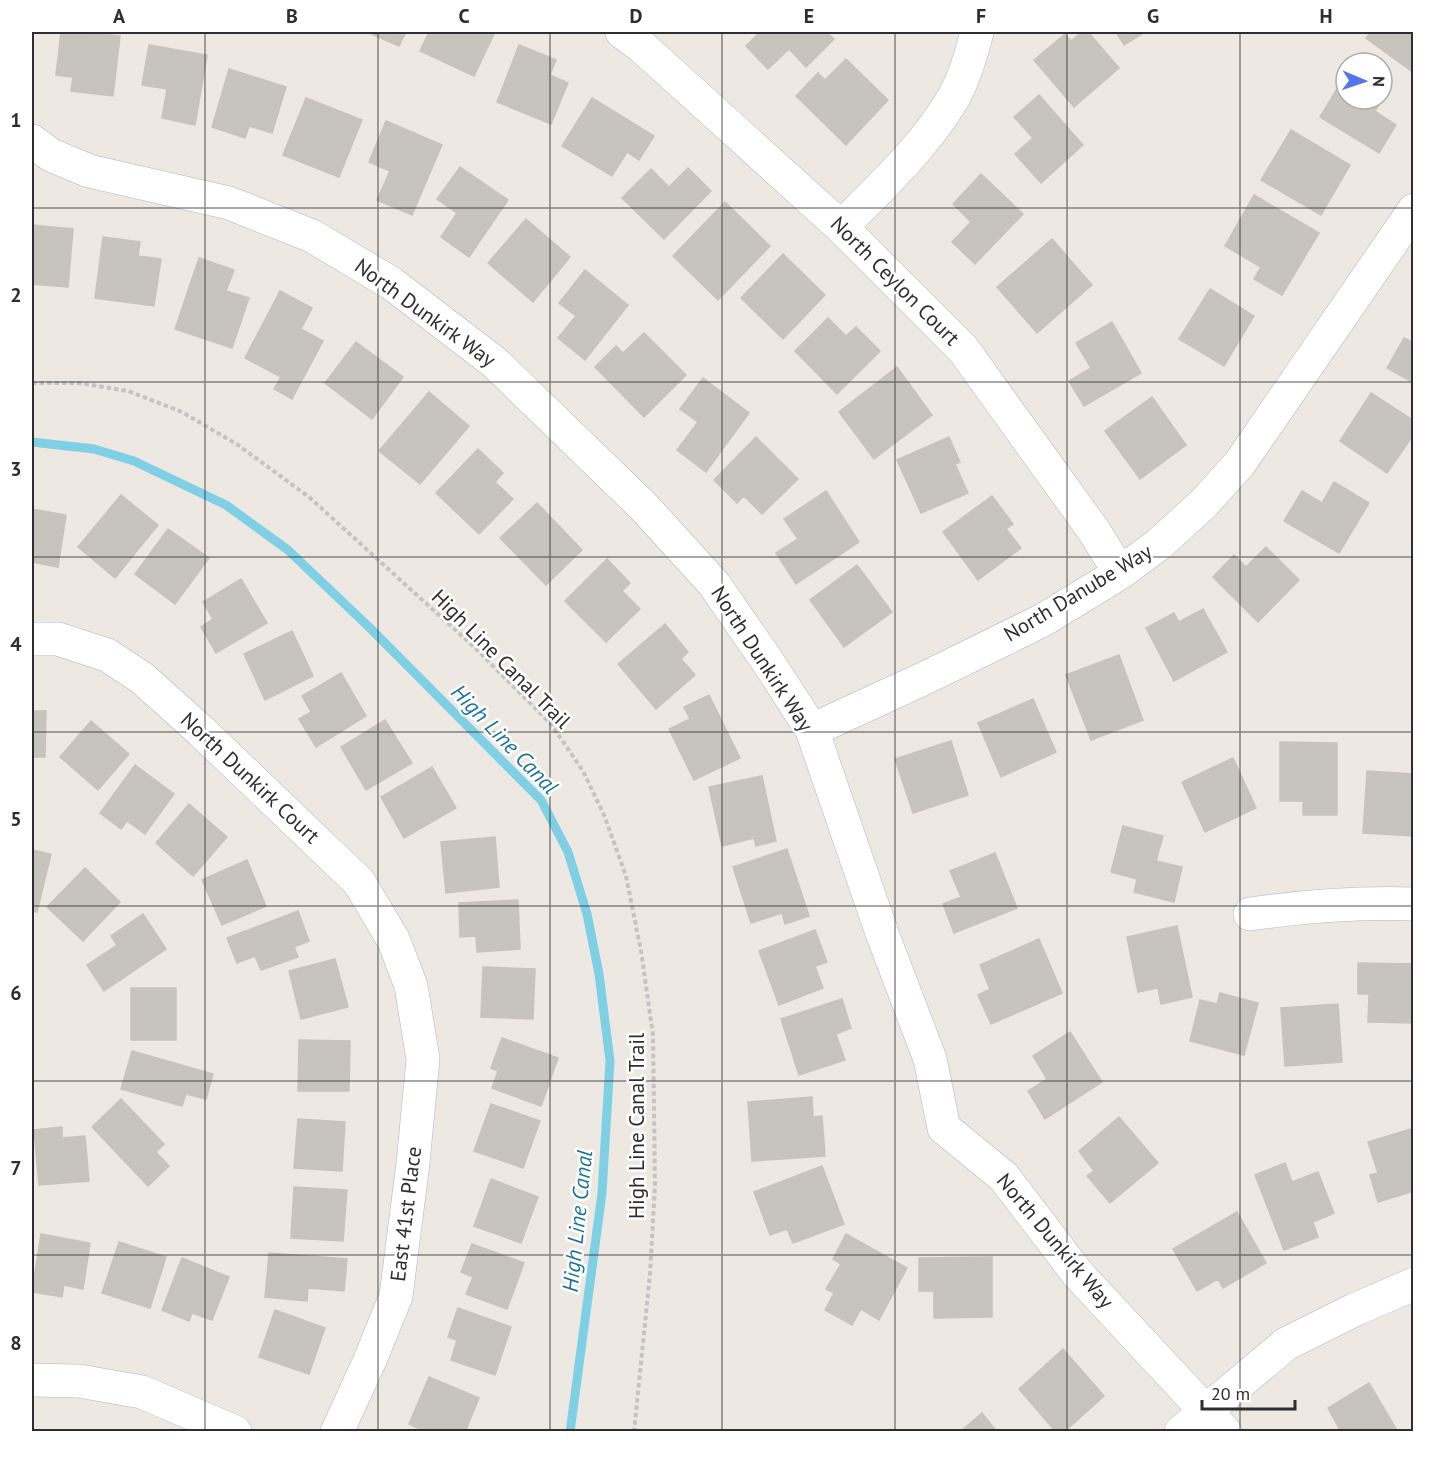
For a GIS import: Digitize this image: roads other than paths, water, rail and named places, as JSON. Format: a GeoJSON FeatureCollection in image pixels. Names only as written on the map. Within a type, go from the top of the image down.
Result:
{"type":"FeatureCollection","features":[{"type":"Feature","properties":{"kind":"street","name":"North Ceylon Court"},"geometry":{"type":"LineString","coordinates":[[622,32],[641,46],[841,227],[963,349],[1094,531],[1120,573]]}},
{"type":"Feature","properties":{"kind":"street"},"geometry":{"type":"LineString","coordinates":[[841,227],[916,150],[950,104],[971,57],[977,32]]}},
{"type":"Feature","properties":{"kind":"street","name":"North Dunkirk Way"},"geometry":{"type":"LineString","coordinates":[[32,141],[51,155],[89,171],[229,203],[312,236],[391,283],[494,362],[643,506],[714,584],[812,730],[882,933],[930,1059],[944,1128],[1004,1177],[1077,1273],[1215,1420]]}},
{"type":"Feature","properties":{"kind":"street","name":"North Danube Way"},"geometry":{"type":"LineString","coordinates":[[812,730],[1043,620],[1120,573],[1159,544],[1204,503],[1240,463],[1413,210]]}},
{"type":"Feature","properties":{"kind":"street","name":"North Dunkirk Court"},"geometry":{"type":"LineString","coordinates":[[32,639],[58,639],[107,655],[142,678],[201,731],[359,882],[394,941],[411,986]]}},
{"type":"Feature","properties":{"kind":"street"},"geometry":{"type":"LineString","coordinates":[[1250,914],[1341,904],[1413,904]]}},
{"type":"Feature","properties":{"kind":"street","name":"East 41st Place"},"geometry":{"type":"LineString","coordinates":[[337,1431],[370,1360],[396,1296],[414,1164],[423,1059],[411,986]]}},
{"type":"Feature","properties":{"kind":"street"},"geometry":{"type":"LineString","coordinates":[[1181,1431],[1215,1420],[1286,1344],[1413,1284]]}},
{"type":"Feature","properties":{"kind":"street"},"geometry":{"type":"LineString","coordinates":[[32,1380],[79,1381],[142,1392],[235,1431]]}},
{"type":"Feature","properties":{"kind":"waterway","name":"High Line Canal"},"geometry":{"type":"LineString","coordinates":[[32,442],[94,449],[134,461],[226,505],[288,550],[370,628],[541,800],[568,852],[587,914],[599,974],[610,1061],[602,1193],[570,1432]]}}]}
